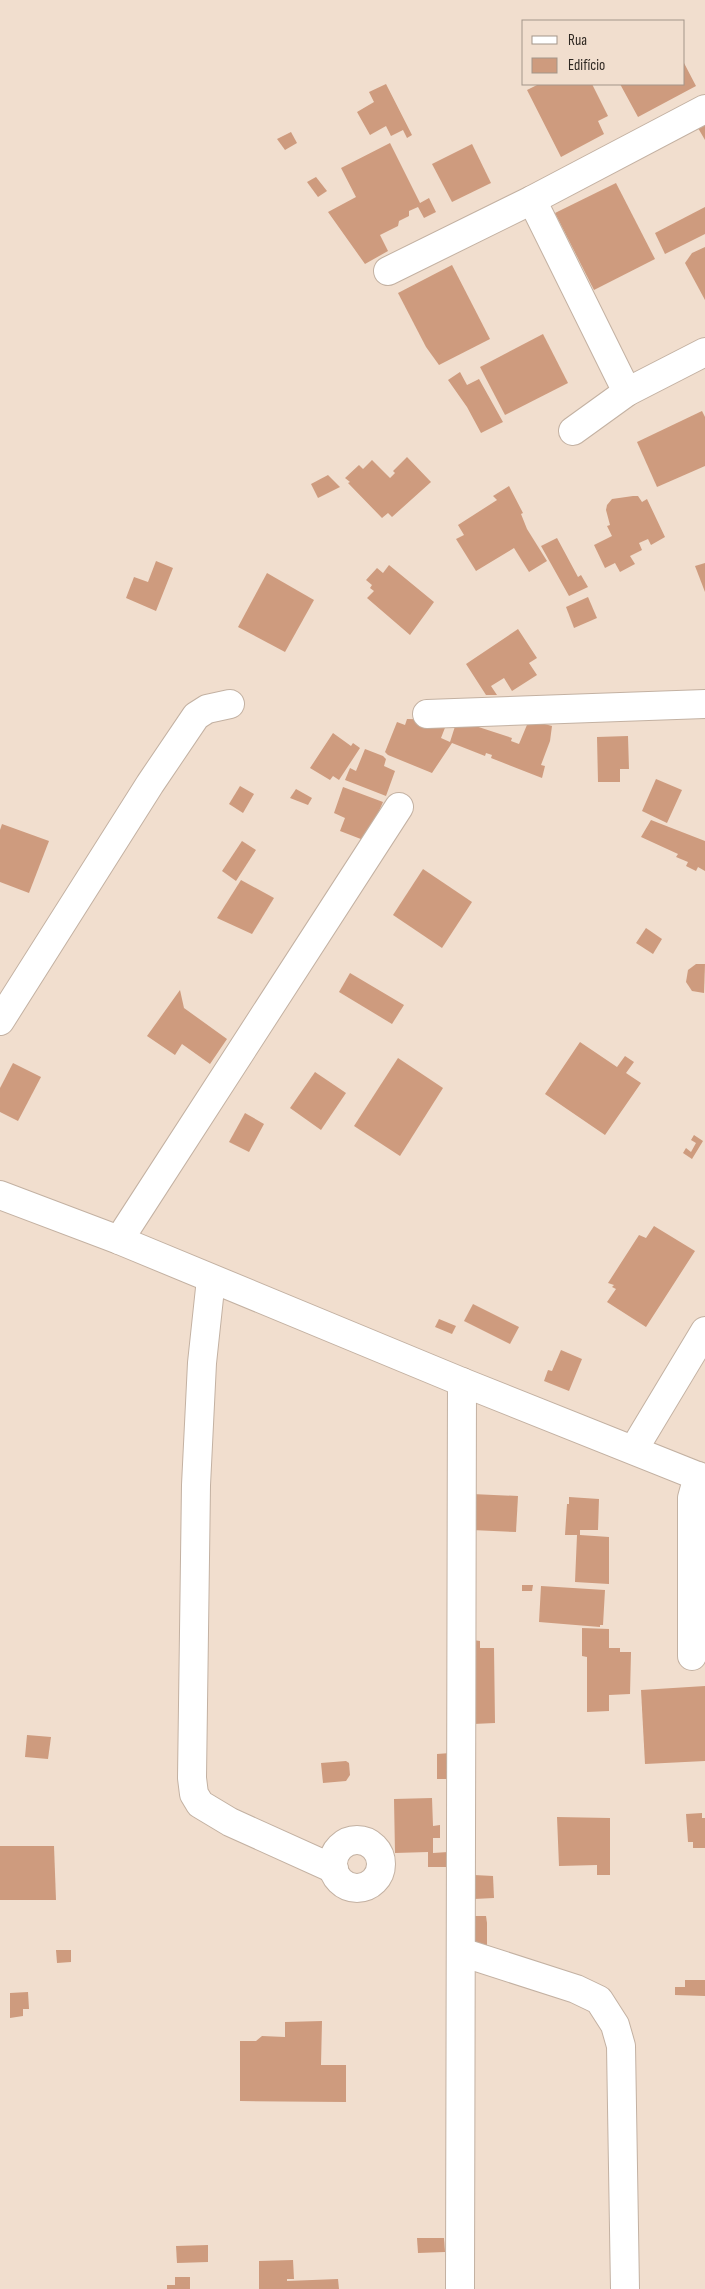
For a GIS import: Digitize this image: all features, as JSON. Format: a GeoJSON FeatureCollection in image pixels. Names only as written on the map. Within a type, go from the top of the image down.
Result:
{"type":"FeatureCollection","features":[{"type":"Feature","properties":{"kind":"street"},"geometry":{"type":"LineString","coordinates":[[388,271],[532,200],[705,109]]}},
{"type":"Feature","properties":{"kind":"street"},"geometry":{"type":"LineString","coordinates":[[532,200],[627,392]]}},
{"type":"Feature","properties":{"kind":"street"},"geometry":{"type":"LineString","coordinates":[[573,431],[627,392],[705,352]]}},
{"type":"Feature","properties":{"kind":"street"},"geometry":{"type":"LineString","coordinates":[[0,1021],[196,716],[207,709],[230,704]]}},
{"type":"Feature","properties":{"kind":"street"},"geometry":{"type":"LineString","coordinates":[[427,714],[705,704]]}},
{"type":"Feature","properties":{"kind":"street"},"geometry":{"type":"LineString","coordinates":[[119,1240],[399,807]]}},
{"type":"Feature","properties":{"kind":"street"},"geometry":{"type":"LineString","coordinates":[[0,1195],[119,1240],[211,1280],[702,1478],[692,1498],[692,1656]]}},
{"type":"Feature","properties":{"kind":"street"},"geometry":{"type":"LineString","coordinates":[[211,1280],[202,1363],[196,1485],[192,1778],[194,1794],[200,1804],[230,1822],[334,1869]]}},
{"type":"Feature","properties":{"kind":"street"},"geometry":{"type":"LineString","coordinates":[[634,1449],[705,1331]]}},
{"type":"Feature","properties":{"kind":"street"},"geometry":{"type":"LineString","coordinates":[[460,2289],[462,1382]]}},
{"type":"Feature","properties":{"kind":"street"},"geometry":{"type":"LineString","coordinates":[[461,1952],[584,1993],[599,2000],[614,2025],[621,2046],[625,2289]]}},
{"type":"Feature","properties":{"kind":"building"},"geometry":{"type":"Polygon","coordinates":[[[685,65],[696,86],[638,117],[621,85],[685,85],[685,65]]]}},
{"type":"Feature","properties":{"kind":"building"},"geometry":{"type":"Polygon","coordinates":[[[386,84],[412,135],[407,138],[403,130],[391,136],[386,126],[370,135],[357,112],[374,102],[369,92],[386,84]]]}},
{"type":"Feature","properties":{"kind":"building"},"geometry":{"type":"Polygon","coordinates":[[[537,85],[592,85],[608,116],[598,121],[604,134],[561,157],[527,90],[537,85]]]}},
{"type":"Feature","properties":{"kind":"building"},"geometry":{"type":"Polygon","coordinates":[[[705,125],[705,140],[698,128],[705,125]]]}},
{"type":"Feature","properties":{"kind":"building"},"geometry":{"type":"Polygon","coordinates":[[[291,132],[297,143],[285,150],[277,139],[291,132]]]}},
{"type":"Feature","properties":{"kind":"building"},"geometry":{"type":"Polygon","coordinates":[[[390,143],[420,203],[429,198],[436,212],[424,218],[418,207],[409,211],[409,216],[399,221],[398,226],[380,235],[388,251],[365,264],[328,212],[356,197],[341,168],[390,143]]]}},
{"type":"Feature","properties":{"kind":"building"},"geometry":{"type":"Polygon","coordinates":[[[472,144],[491,183],[452,202],[432,164],[472,144]]]}},
{"type":"Feature","properties":{"kind":"building"},"geometry":{"type":"Polygon","coordinates":[[[316,177],[327,191],[318,197],[307,182],[316,177]]]}},
{"type":"Feature","properties":{"kind":"building"},"geometry":{"type":"Polygon","coordinates":[[[616,183],[655,259],[594,290],[555,213],[616,183]]]}},
{"type":"Feature","properties":{"kind":"building"},"geometry":{"type":"Polygon","coordinates":[[[705,207],[705,234],[665,254],[655,233],[705,207]]]}},
{"type":"Feature","properties":{"kind":"building"},"geometry":{"type":"Polygon","coordinates":[[[705,247],[705,300],[685,263],[692,253],[705,247]]]}},
{"type":"Feature","properties":{"kind":"building"},"geometry":{"type":"Polygon","coordinates":[[[452,265],[490,339],[439,365],[426,347],[398,293],[452,265]]]}},
{"type":"Feature","properties":{"kind":"building"},"geometry":{"type":"Polygon","coordinates":[[[543,334],[568,383],[505,415],[480,367],[543,334]]]}},
{"type":"Feature","properties":{"kind":"building"},"geometry":{"type":"Polygon","coordinates":[[[460,372],[467,385],[479,379],[503,422],[481,433],[467,407],[448,380],[460,372]]]}},
{"type":"Feature","properties":{"kind":"building"},"geometry":{"type":"Polygon","coordinates":[[[702,411],[705,417],[705,466],[657,487],[637,442],[702,411]]]}},
{"type":"Feature","properties":{"kind":"building"},"geometry":{"type":"Polygon","coordinates":[[[407,457],[431,482],[392,517],[388,513],[382,518],[345,478],[359,465],[363,469],[372,460],[390,478],[395,473],[393,471],[407,457]]]}},
{"type":"Feature","properties":{"kind":"building"},"geometry":{"type":"Polygon","coordinates":[[[328,475],[340,487],[318,498],[311,484],[328,475]]]}},
{"type":"Feature","properties":{"kind":"building"},"geometry":{"type":"Polygon","coordinates":[[[509,486],[523,513],[521,514],[527,529],[547,561],[529,572],[514,548],[476,571],[456,539],[464,535],[458,525],[497,500],[493,496],[509,486]]]}},
{"type":"Feature","properties":{"kind":"building"},"geometry":{"type":"Polygon","coordinates":[[[638,496],[642,502],[647,499],[665,537],[651,545],[648,539],[639,543],[642,550],[630,556],[635,564],[620,572],[615,563],[605,568],[594,545],[612,536],[607,526],[610,525],[606,510],[607,505],[612,499],[638,496]]]}},
{"type":"Feature","properties":{"kind":"building"},"geometry":{"type":"Polygon","coordinates":[[[557,538],[578,577],[581,575],[588,587],[569,596],[541,546],[557,538]]]}},
{"type":"Feature","properties":{"kind":"building"},"geometry":{"type":"Polygon","coordinates":[[[156,561],[173,568],[156,611],[126,598],[134,577],[148,582],[156,561]]]}},
{"type":"Feature","properties":{"kind":"building"},"geometry":{"type":"Polygon","coordinates":[[[705,563],[705,592],[695,566],[705,563]]]}},
{"type":"Feature","properties":{"kind":"building"},"geometry":{"type":"Polygon","coordinates":[[[389,565],[434,602],[410,635],[367,598],[374,591],[370,588],[372,585],[366,580],[377,568],[383,573],[389,565]]]}},
{"type":"Feature","properties":{"kind":"building"},"geometry":{"type":"Polygon","coordinates":[[[267,573],[314,600],[285,652],[238,627],[267,573]]]}},
{"type":"Feature","properties":{"kind":"building"},"geometry":{"type":"Polygon","coordinates":[[[588,597],[597,618],[574,628],[566,607],[588,597]]]}},
{"type":"Feature","properties":{"kind":"building"},"geometry":{"type":"Polygon","coordinates":[[[518,629],[537,658],[529,663],[537,675],[512,691],[504,678],[491,686],[497,695],[486,695],[466,664],[518,629]]]}},
{"type":"Feature","properties":{"kind":"building"},"geometry":{"type":"Polygon","coordinates":[[[407,719],[448,720],[441,738],[450,742],[457,720],[512,738],[511,741],[519,744],[529,720],[552,726],[550,741],[541,765],[545,766],[542,778],[491,758],[492,755],[486,753],[485,756],[452,743],[432,773],[388,755],[385,752],[397,722],[405,725],[407,719]]]}},
{"type":"Feature","properties":{"kind":"building"},"geometry":{"type":"Polygon","coordinates":[[[333,733],[351,746],[353,743],[360,748],[339,780],[333,776],[330,780],[310,768],[333,733]]]}},
{"type":"Feature","properties":{"kind":"building"},"geometry":{"type":"Polygon","coordinates":[[[628,736],[629,769],[620,769],[620,782],[598,782],[597,737],[628,736]]]}},
{"type":"Feature","properties":{"kind":"building"},"geometry":{"type":"Polygon","coordinates":[[[365,749],[383,756],[386,759],[384,766],[395,771],[386,796],[345,780],[350,768],[356,771],[365,749]]]}},
{"type":"Feature","properties":{"kind":"building"},"geometry":{"type":"Polygon","coordinates":[[[656,779],[682,790],[667,823],[642,811],[656,779]]]}},
{"type":"Feature","properties":{"kind":"building"},"geometry":{"type":"Polygon","coordinates":[[[240,786],[254,794],[243,813],[229,804],[240,786]]]}},
{"type":"Feature","properties":{"kind":"building"},"geometry":{"type":"Polygon","coordinates":[[[343,787],[383,802],[366,841],[340,831],[345,818],[334,813],[343,787]]]}},
{"type":"Feature","properties":{"kind":"building"},"geometry":{"type":"Polygon","coordinates":[[[296,789],[312,798],[308,805],[290,798],[296,789]]]}},
{"type":"Feature","properties":{"kind":"building"},"geometry":{"type":"Polygon","coordinates":[[[651,820],[705,841],[705,871],[698,867],[696,871],[686,866],[688,862],[676,857],[678,854],[641,837],[651,820]]]}},
{"type":"Feature","properties":{"kind":"building"},"geometry":{"type":"Polygon","coordinates":[[[2,824],[49,841],[29,893],[0,882],[0,830],[2,824]]]}},
{"type":"Feature","properties":{"kind":"building"},"geometry":{"type":"Polygon","coordinates":[[[242,841],[256,850],[236,881],[222,871],[242,841]]]}},
{"type":"Feature","properties":{"kind":"building"},"geometry":{"type":"Polygon","coordinates":[[[423,869],[472,902],[442,948],[393,915],[423,869]]]}},
{"type":"Feature","properties":{"kind":"building"},"geometry":{"type":"Polygon","coordinates":[[[241,880],[274,898],[252,934],[217,918],[241,880]]]}},
{"type":"Feature","properties":{"kind":"building"},"geometry":{"type":"Polygon","coordinates":[[[646,928],[662,939],[653,954],[636,943],[646,928]]]}},
{"type":"Feature","properties":{"kind":"building"},"geometry":{"type":"Polygon","coordinates":[[[696,964],[705,964],[704,993],[692,991],[686,982],[688,970],[696,964]]]}},
{"type":"Feature","properties":{"kind":"building"},"geometry":{"type":"Polygon","coordinates":[[[350,973],[404,1005],[392,1024],[339,992],[350,973]]]}},
{"type":"Feature","properties":{"kind":"building"},"geometry":{"type":"Polygon","coordinates":[[[180,990],[184,1008],[227,1039],[210,1064],[182,1044],[175,1055],[147,1036],[180,990]]]}},
{"type":"Feature","properties":{"kind":"building"},"geometry":{"type":"Polygon","coordinates":[[[580,1042],[617,1067],[625,1056],[634,1062],[626,1073],[641,1083],[605,1135],[545,1094],[580,1042]]]}},
{"type":"Feature","properties":{"kind":"building"},"geometry":{"type":"Polygon","coordinates":[[[398,1058],[443,1088],[400,1156],[354,1126],[398,1058]]]}},
{"type":"Feature","properties":{"kind":"building"},"geometry":{"type":"Polygon","coordinates":[[[13,1063],[41,1077],[18,1121],[0,1112],[0,1088],[13,1063]]]}},
{"type":"Feature","properties":{"kind":"building"},"geometry":{"type":"Polygon","coordinates":[[[315,1072],[346,1093],[321,1130],[290,1108],[315,1072]]]}},
{"type":"Feature","properties":{"kind":"building"},"geometry":{"type":"Polygon","coordinates":[[[245,1113],[264,1124],[249,1152],[229,1142],[245,1113]]]}},
{"type":"Feature","properties":{"kind":"building"},"geometry":{"type":"Polygon","coordinates":[[[694,1135],[703,1141],[692,1159],[683,1153],[686,1148],[691,1152],[696,1143],[691,1140],[694,1135]]]}},
{"type":"Feature","properties":{"kind":"building"},"geometry":{"type":"Polygon","coordinates":[[[654,1226],[695,1251],[646,1327],[607,1302],[616,1289],[612,1287],[614,1285],[608,1283],[639,1235],[646,1238],[654,1226]]]}},
{"type":"Feature","properties":{"kind":"building"},"geometry":{"type":"Polygon","coordinates":[[[473,1304],[519,1327],[510,1344],[464,1321],[473,1304]]]}},
{"type":"Feature","properties":{"kind":"building"},"geometry":{"type":"Polygon","coordinates":[[[439,1319],[456,1326],[452,1334],[435,1327],[439,1319]]]}},
{"type":"Feature","properties":{"kind":"building"},"geometry":{"type":"Polygon","coordinates":[[[561,1350],[582,1359],[569,1391],[544,1381],[548,1370],[552,1371],[561,1350]]]}},
{"type":"Feature","properties":{"kind":"building"},"geometry":{"type":"Polygon","coordinates":[[[472,1494],[518,1496],[516,1532],[472,1530],[472,1494]]]}},
{"type":"Feature","properties":{"kind":"building"},"geometry":{"type":"Polygon","coordinates":[[[569,1497],[599,1499],[598,1530],[580,1530],[580,1535],[609,1537],[609,1584],[575,1582],[577,1535],[565,1535],[569,1497]]]}},
{"type":"Feature","properties":{"kind":"building"},"geometry":{"type":"Polygon","coordinates":[[[522,1585],[533,1585],[532,1591],[522,1591],[522,1585]]]}},
{"type":"Feature","properties":{"kind":"building"},"geometry":{"type":"Polygon","coordinates":[[[541,1586],[605,1590],[603,1625],[600,1625],[600,1627],[539,1622],[541,1586]]]}},
{"type":"Feature","properties":{"kind":"building"},"geometry":{"type":"Polygon","coordinates":[[[582,1628],[609,1629],[609,1648],[620,1648],[620,1652],[631,1652],[630,1694],[609,1695],[609,1711],[587,1712],[587,1657],[582,1656],[582,1628]]]}},
{"type":"Feature","properties":{"kind":"building"},"geometry":{"type":"Polygon","coordinates":[[[473,1640],[480,1641],[480,1648],[494,1648],[495,1723],[473,1724],[473,1640]]]}},
{"type":"Feature","properties":{"kind":"building"},"geometry":{"type":"Polygon","coordinates":[[[705,1686],[705,1761],[645,1764],[641,1690],[705,1686]]]}},
{"type":"Feature","properties":{"kind":"building"},"geometry":{"type":"Polygon","coordinates":[[[27,1735],[51,1737],[48,1759],[25,1757],[27,1735]]]}},
{"type":"Feature","properties":{"kind":"building"},"geometry":{"type":"Polygon","coordinates":[[[450,1753],[450,1779],[437,1779],[437,1754],[450,1753]]]}},
{"type":"Feature","properties":{"kind":"building"},"geometry":{"type":"Polygon","coordinates":[[[346,1761],[349,1763],[350,1775],[346,1781],[323,1783],[321,1763],[346,1761]]]}},
{"type":"Feature","properties":{"kind":"building"},"geometry":{"type":"Polygon","coordinates":[[[432,1798],[433,1826],[440,1825],[440,1838],[433,1838],[433,1853],[448,1852],[448,1867],[428,1867],[428,1852],[395,1853],[394,1799],[432,1798]]]}},
{"type":"Feature","properties":{"kind":"building"},"geometry":{"type":"Polygon","coordinates":[[[702,1813],[702,1818],[705,1818],[705,1848],[693,1848],[693,1842],[688,1842],[686,1814],[702,1813]]]}},
{"type":"Feature","properties":{"kind":"building"},"geometry":{"type":"Polygon","coordinates":[[[557,1817],[610,1818],[610,1875],[597,1875],[597,1865],[559,1866],[557,1817]]]}},
{"type":"Feature","properties":{"kind":"building"},"geometry":{"type":"Polygon","coordinates":[[[0,1846],[54,1846],[56,1900],[0,1900],[0,1846]]]}},
{"type":"Feature","properties":{"kind":"building"},"geometry":{"type":"Polygon","coordinates":[[[474,1875],[493,1876],[494,1898],[474,1899],[474,1875]]]}},
{"type":"Feature","properties":{"kind":"building"},"geometry":{"type":"Polygon","coordinates":[[[474,1916],[486,1916],[487,1949],[475,1951],[474,1916]]]}},
{"type":"Feature","properties":{"kind":"building"},"geometry":{"type":"Polygon","coordinates":[[[56,1950],[71,1950],[71,1962],[57,1963],[56,1950]]]}},
{"type":"Feature","properties":{"kind":"building"},"geometry":{"type":"Polygon","coordinates":[[[685,1980],[705,1980],[705,1996],[675,1995],[675,1987],[685,1987],[685,1980]]]}},
{"type":"Feature","properties":{"kind":"building"},"geometry":{"type":"Polygon","coordinates":[[[28,1992],[29,2009],[23,2009],[23,2016],[10,2018],[10,1993],[28,1992]]]}},
{"type":"Feature","properties":{"kind":"building"},"geometry":{"type":"Polygon","coordinates":[[[322,2021],[321,2065],[346,2065],[346,2102],[240,2101],[240,2041],[256,2041],[262,2036],[285,2037],[285,2022],[322,2021]]]}},
{"type":"Feature","properties":{"kind":"building"},"geometry":{"type":"Polygon","coordinates":[[[417,2238],[444,2238],[445,2252],[418,2253],[417,2238]]]}},
{"type":"Feature","properties":{"kind":"building"},"geometry":{"type":"Polygon","coordinates":[[[208,2245],[208,2262],[177,2263],[176,2246],[208,2245]]]}},
{"type":"Feature","properties":{"kind":"building"},"geometry":{"type":"Polygon","coordinates":[[[293,2260],[294,2279],[287,2279],[287,2281],[338,2279],[339,2289],[259,2289],[259,2261],[293,2260]]]}},
{"type":"Feature","properties":{"kind":"building"},"geometry":{"type":"Polygon","coordinates":[[[175,2277],[190,2277],[190,2289],[167,2289],[167,2285],[175,2285],[175,2277]]]}}]}
